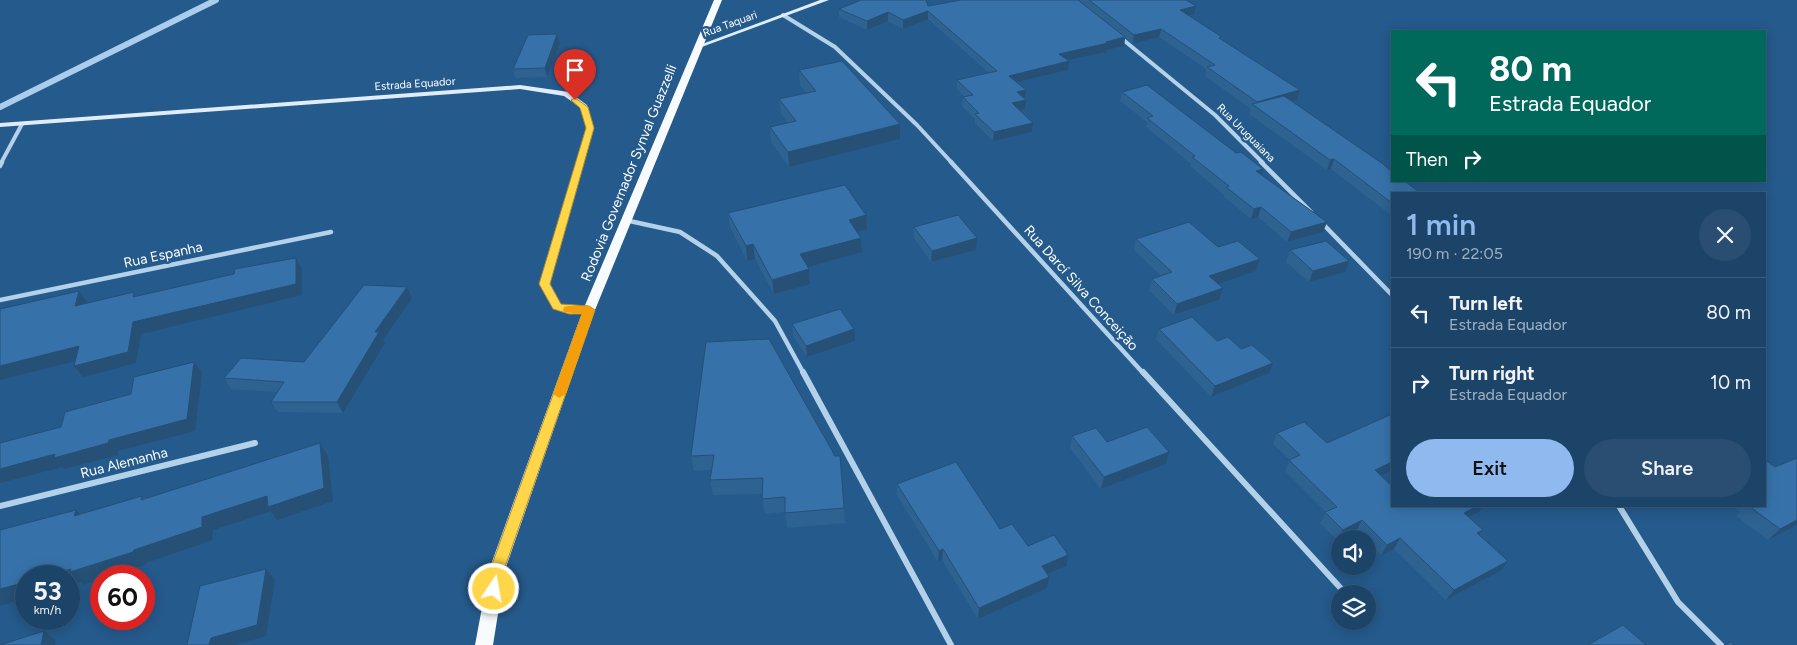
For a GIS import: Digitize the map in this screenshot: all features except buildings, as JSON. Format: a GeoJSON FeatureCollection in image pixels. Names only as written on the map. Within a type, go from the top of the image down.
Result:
{"type":"FeatureCollection","features":[{"type":"Feature","properties":{"kind":"main road","name":"Rodovia Governador Synval Guazzelli"},"geometry":{"type":"LineString","coordinates":[[484,645],[497,570],[589,310],[718,0]]}},
{"type":"Feature","properties":{"kind":"street","name":"Rua Taquari"},"geometry":{"type":"LineString","coordinates":[[697,47],[826,0]]}},
{"type":"Feature","properties":{"kind":"street","name":"Rua Darcí Silva Conceição"},"geometry":{"type":"LineString","coordinates":[[783,15],[835,46],[917,125],[1338,585]]}},
{"type":"Feature","properties":{"kind":"street","name":"Rua Uruguaiana"},"geometry":{"type":"LineString","coordinates":[[1115,34],[1215,115],[1391,294]]}},
{"type":"Feature","properties":{"kind":"street","name":"Estrada Equador"},"geometry":{"type":"LineString","coordinates":[[0,125],[520,87],[566,94],[584,107],[590,128],[545,284],[556,307],[569,310],[589,310]]}},
{"type":"Feature","properties":{"kind":"street"},"geometry":{"type":"LineString","coordinates":[[0,166],[22,124]]}},
{"type":"Feature","properties":{"kind":"street"},"geometry":{"type":"LineString","coordinates":[[625,220],[680,232],[717,256],[774,321],[951,645]]}},
{"type":"Feature","properties":{"kind":"street","name":"Rua Espanha"},"geometry":{"type":"LineString","coordinates":[[0,300],[331,232]]}},
{"type":"Feature","properties":{"kind":"street","name":"Rua Alemanha"},"geometry":{"type":"LineString","coordinates":[[0,506],[255,443]]}},
{"type":"Feature","properties":{"kind":"street"},"geometry":{"type":"LineString","coordinates":[[1619,507],[1678,602],[1720,645]]}},
{"type":"Feature","properties":{"kind":"waterway"},"geometry":{"type":"LineString","coordinates":[[0,107],[216,0]]}},
{"type":"Feature","properties":{"kind":"slow traffic"},"geometry":{"type":"LineString","coordinates":[[559,394],[589,310],[568,310]]}},
{"type":"Feature","properties":{"kind":"route"},"geometry":{"type":"LineString","coordinates":[[494,589],[497,570],[589,310],[569,310],[556,307],[549,296],[545,284],[590,128],[584,107],[575,100]]}}]}
